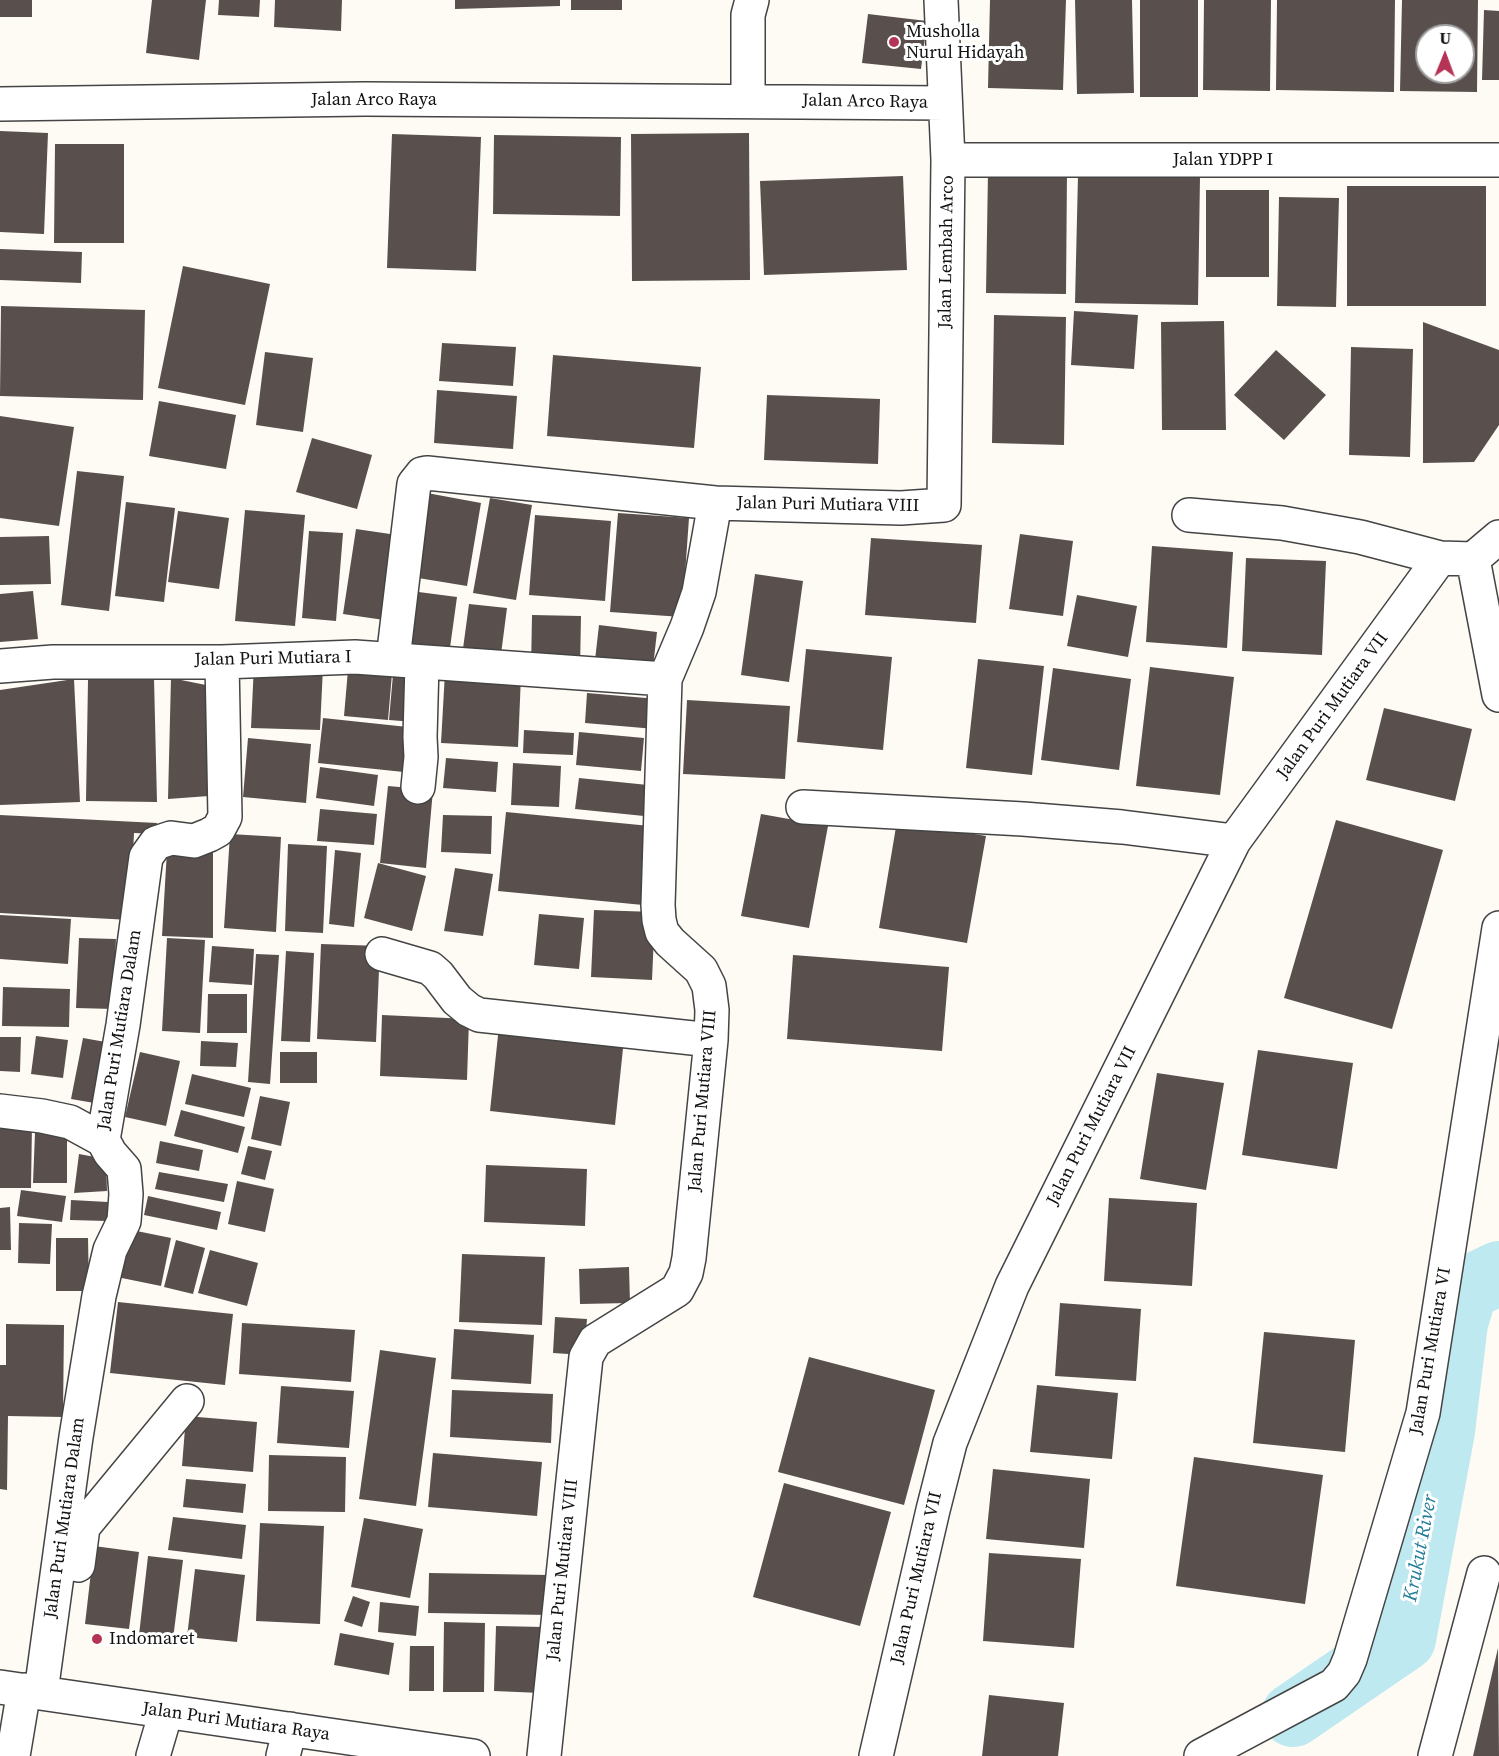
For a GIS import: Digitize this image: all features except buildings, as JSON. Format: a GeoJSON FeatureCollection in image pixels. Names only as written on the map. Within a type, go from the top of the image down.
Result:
{"type":"FeatureCollection","features":[{"type":"Feature","properties":{"kind":"street"},"geometry":{"type":"LineString","coordinates":[[748,100],[748,15],[752,0]]}},
{"type":"Feature","properties":{"kind":"street","name":"Jalan Lembah Arco"},"geometry":{"type":"LineString","coordinates":[[941,0],[948,160],[944,505]]}},
{"type":"Feature","properties":{"kind":"street","name":"Jalan Arco Raya"},"geometry":{"type":"LineString","coordinates":[[0,104],[366,99],[945,103]]}},
{"type":"Feature","properties":{"kind":"street","name":"Jalan YDPP I"},"geometry":{"type":"LineString","coordinates":[[948,160],[1499,160]]}},
{"type":"Feature","properties":{"kind":"street"},"geometry":{"type":"LineString","coordinates":[[418,787],[421,757],[407,661],[414,484],[422,474],[715,503]]}},
{"type":"Feature","properties":{"kind":"street","name":"Jalan Puri Mutiara VIII"},"geometry":{"type":"LineString","coordinates":[[544,1756],[586,1357],[595,1341],[677,1290],[686,1273],[711,1040],[712,1010],[709,986],[701,970],[670,942],[662,932],[659,920],[665,679],[699,592],[715,503],[901,508],[944,505]]}},
{"type":"Feature","properties":{"kind":"street"},"geometry":{"type":"LineString","coordinates":[[1189,515],[1282,523],[1360,537],[1440,558],[1473,559],[1499,537]]}},
{"type":"Feature","properties":{"kind":"street","name":"Jalan Puri Mutiara VII"},"geometry":{"type":"LineString","coordinates":[[876,1756],[950,1443],[1012,1286],[1234,842],[1440,558]]}},
{"type":"Feature","properties":{"kind":"street"},"geometry":{"type":"LineString","coordinates":[[1473,559],[1499,695]]}},
{"type":"Feature","properties":{"kind":"street","name":"Jalan Puri Mutiara I"},"geometry":{"type":"LineString","coordinates":[[0,666],[53,662],[222,662],[355,657],[665,679]]}},
{"type":"Feature","properties":{"kind":"street","name":"Jalan Puri Mutiara Dalam"},"geometry":{"type":"LineString","coordinates":[[31,1691],[99,1296],[110,1250],[124,1221],[126,1194],[124,1169],[110,1153],[103,1140],[123,1025],[146,856],[156,843],[171,838],[194,841],[209,835],[218,830],[225,817],[222,662]]}},
{"type":"Feature","properties":{"kind":"street"},"geometry":{"type":"LineString","coordinates":[[803,807],[1122,827],[1234,842]]}},
{"type":"Feature","properties":{"kind":"street","name":"Jalan Puri Mutiara VI"},"geometry":{"type":"LineString","coordinates":[[1201,1756],[1334,1685],[1344,1673],[1350,1659],[1423,1413],[1499,928]]}},
{"type":"Feature","properties":{"kind":"street"},"geometry":{"type":"LineString","coordinates":[[382,954],[430,969],[438,975],[457,1000],[480,1015],[711,1040]]}},
{"type":"Feature","properties":{"kind":"street"},"geometry":{"type":"LineString","coordinates":[[0,1111],[70,1122],[103,1140]]}},
{"type":"Feature","properties":{"kind":"street"},"geometry":{"type":"LineString","coordinates":[[12,1756],[83,1527],[188,1401]]}},
{"type":"Feature","properties":{"kind":"street"},"geometry":{"type":"LineString","coordinates":[[1435,1756],[1484,1573]]}},
{"type":"Feature","properties":{"kind":"street","name":"Jalan Puri Mutiara Raya"},"geometry":{"type":"LineString","coordinates":[[31,1691],[166,1712],[287,1743],[473,1756]]}},
{"type":"Feature","properties":{"kind":"street"},"geometry":{"type":"LineString","coordinates":[[153,1756],[166,1712]]}},
{"type":"Feature","properties":{"kind":"waterway","name":"Krukut River"},"geometry":{"type":"LineString","coordinates":[[1293,1715],[1404,1639],[1443,1431],[1456,1323],[1466,1289],[1499,1273]]}},
{"type":"Feature","properties":{"kind":"place","name":"Musholla Nurul Hidayah"},"geometry":{"type":"Point","coordinates":[894,42]}},
{"type":"Feature","properties":{"kind":"place","name":"Indomaret"},"geometry":{"type":"Point","coordinates":[97,1639]}}]}
